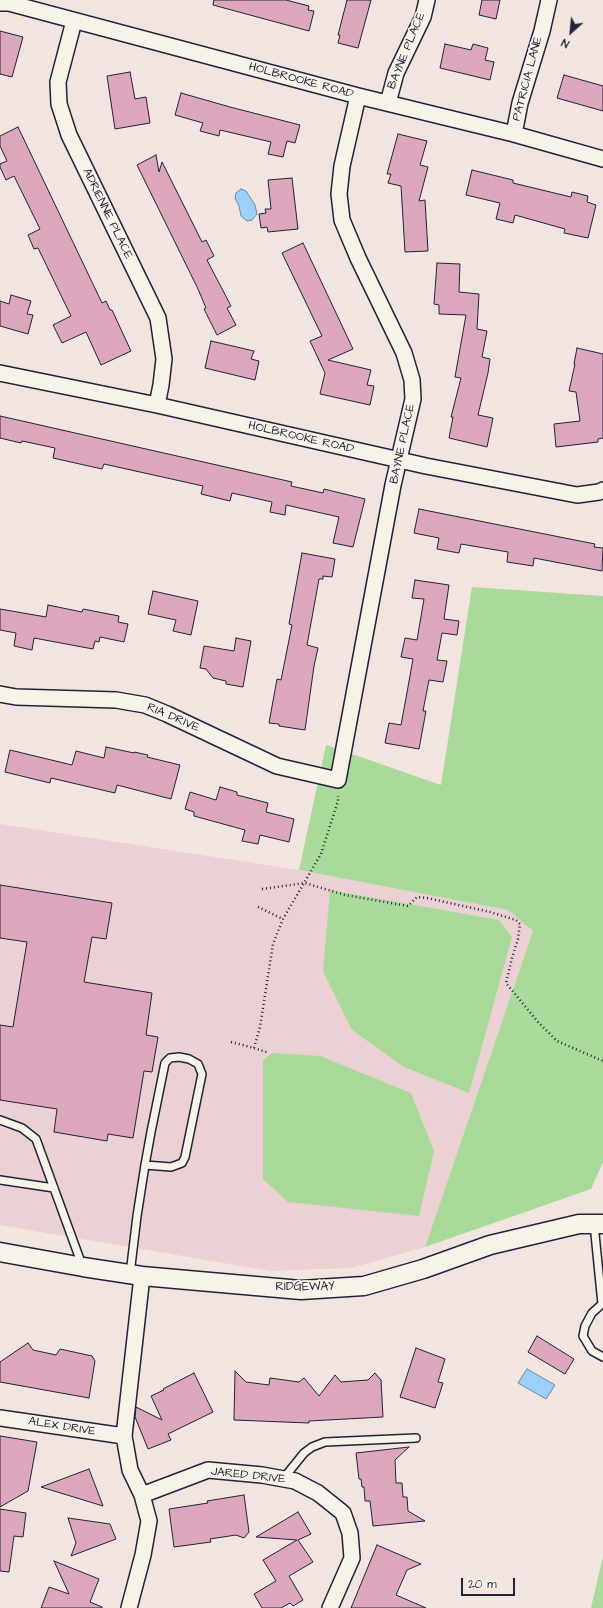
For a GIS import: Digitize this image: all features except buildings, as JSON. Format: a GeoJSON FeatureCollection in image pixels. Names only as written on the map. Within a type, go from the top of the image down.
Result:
{"type":"FeatureCollection","features":[{"type":"Feature","properties":{"kind":"street","name":"BAYNE PLACE"},"geometry":{"type":"LineString","coordinates":[[388,103],[396,73],[422,17],[427,0]]}},
{"type":"Feature","properties":{"kind":"street","name":"PATRICIA LANE"},"geometry":{"type":"LineString","coordinates":[[514,134],[520,103],[542,30],[549,0]]}},
{"type":"Feature","properties":{"kind":"street","name":"HOLBROOKE ROAD"},"geometry":{"type":"LineString","coordinates":[[0,3],[9,3],[358,96],[514,134],[603,159]]}},
{"type":"Feature","properties":{"kind":"street","name":"ADRIENNE PLACE"},"geometry":{"type":"LineString","coordinates":[[74,21],[58,82],[59,104],[69,135],[158,318],[164,359],[157,405]]}},
{"type":"Feature","properties":{"kind":"street","name":"BAYNE PLACE"},"geometry":{"type":"LineString","coordinates":[[338,780],[399,460],[413,399],[412,380],[404,353],[358,258],[342,220],[339,194],[342,166],[358,96]]}},
{"type":"Feature","properties":{"kind":"street","name":"HOLBROOKE ROAD"},"geometry":{"type":"LineString","coordinates":[[0,372],[157,405],[399,460],[578,495],[603,490]]}},
{"type":"Feature","properties":{"kind":"street","name":"RIA DRIVE"},"geometry":{"type":"LineString","coordinates":[[0,694],[16,698],[116,700],[145,705],[277,766],[338,780]]}},
{"type":"Feature","properties":{"kind":"street","name":"RIDGEWAY"},"geometry":{"type":"LineString","coordinates":[[0,1252],[136,1275],[302,1290],[364,1286],[423,1269],[490,1245],[579,1224],[599,1224]]}},
{"type":"Feature","properties":{"kind":"street"},"geometry":{"type":"LineString","coordinates":[[129,1608],[143,1555],[149,1521],[142,1495],[130,1470],[124,1436],[136,1275]]}},
{"type":"Feature","properties":{"kind":"street","name":"ALEX DRIVE"},"geometry":{"type":"LineString","coordinates":[[0,1418],[124,1436]]}},
{"type":"Feature","properties":{"kind":"street","name":"JARED DRIVE"},"geometry":{"type":"LineString","coordinates":[[142,1495],[208,1470],[262,1475],[295,1481],[318,1493],[342,1513],[350,1533],[352,1558],[330,1608]]}},
{"type":"Feature","properties":{"kind":"lane"},"geometry":{"type":"LineString","coordinates":[[136,1275],[137,1216],[146,1165],[165,1063],[170,1058],[179,1057],[189,1059],[198,1064],[202,1074],[185,1157],[182,1163],[171,1167],[146,1165]]}},
{"type":"Feature","properties":{"kind":"lane"},"geometry":{"type":"LineString","coordinates":[[0,1120],[22,1128],[36,1139],[83,1267]]}},
{"type":"Feature","properties":{"kind":"lane"},"geometry":{"type":"LineString","coordinates":[[0,1180],[54,1188]]}},
{"type":"Feature","properties":{"kind":"lane"},"geometry":{"type":"LineString","coordinates":[[599,1224],[603,1304],[592,1313],[585,1326],[583,1336],[592,1351],[603,1357]]}},
{"type":"Feature","properties":{"kind":"lane"},"geometry":{"type":"LineString","coordinates":[[283,1479],[304,1453],[312,1447],[325,1442],[416,1438]]}},
{"type":"Feature","properties":{"kind":"path"},"geometry":{"type":"LineString","coordinates":[[254,1048],[260,1027],[273,944],[283,919],[321,854],[338,800],[338,780]]}},
{"type":"Feature","properties":{"kind":"path"},"geometry":{"type":"LineString","coordinates":[[262,889],[305,883],[345,895],[408,906],[417,897],[427,898],[516,920],[520,924],[518,939],[506,983],[538,1022],[557,1041],[603,1061]]}},
{"type":"Feature","properties":{"kind":"path"},"geometry":{"type":"LineString","coordinates":[[258,908],[283,919]]}},
{"type":"Feature","properties":{"kind":"path"},"geometry":{"type":"LineString","coordinates":[[231,1042],[269,1053]]}},
{"type":"Feature","properties":{"kind":"shaded area"},"geometry":{"type":"Polygon","coordinates":[[[0,824],[299,870],[508,910],[533,931],[425,1247],[351,1268],[271,1271],[0,1225],[0,824]]]}},
{"type":"Feature","properties":{"kind":"green space"},"geometry":{"type":"Polygon","coordinates":[[[472,587],[603,596],[603,1162],[591,1189],[425,1247],[533,931],[508,910],[299,870],[326,745],[441,785],[472,587]]]}},
{"type":"Feature","properties":{"kind":"green space"},"geometry":{"type":"Polygon","coordinates":[[[330,890],[499,920],[512,937],[469,1093],[404,1067],[352,1030],[323,971],[330,890]]]}},
{"type":"Feature","properties":{"kind":"green space"},"geometry":{"type":"Polygon","coordinates":[[[272,1053],[320,1056],[411,1093],[434,1151],[419,1216],[288,1202],[263,1179],[263,1060],[272,1053]]]}},
{"type":"Feature","properties":{"kind":"green space"},"geometry":{"type":"Polygon","coordinates":[[[603,1556],[603,1608],[591,1608],[603,1556]]]}},
{"type":"Feature","properties":{"kind":"water"},"geometry":{"type":"Polygon","coordinates":[[[241,189],[246,191],[255,205],[257,214],[252,220],[247,221],[241,216],[239,206],[235,198],[236,193],[241,189]]]}},
{"type":"Feature","properties":{"kind":"water"},"geometry":{"type":"Polygon","coordinates":[[[527,1369],[555,1385],[546,1399],[518,1383],[527,1369]]]}}]}
